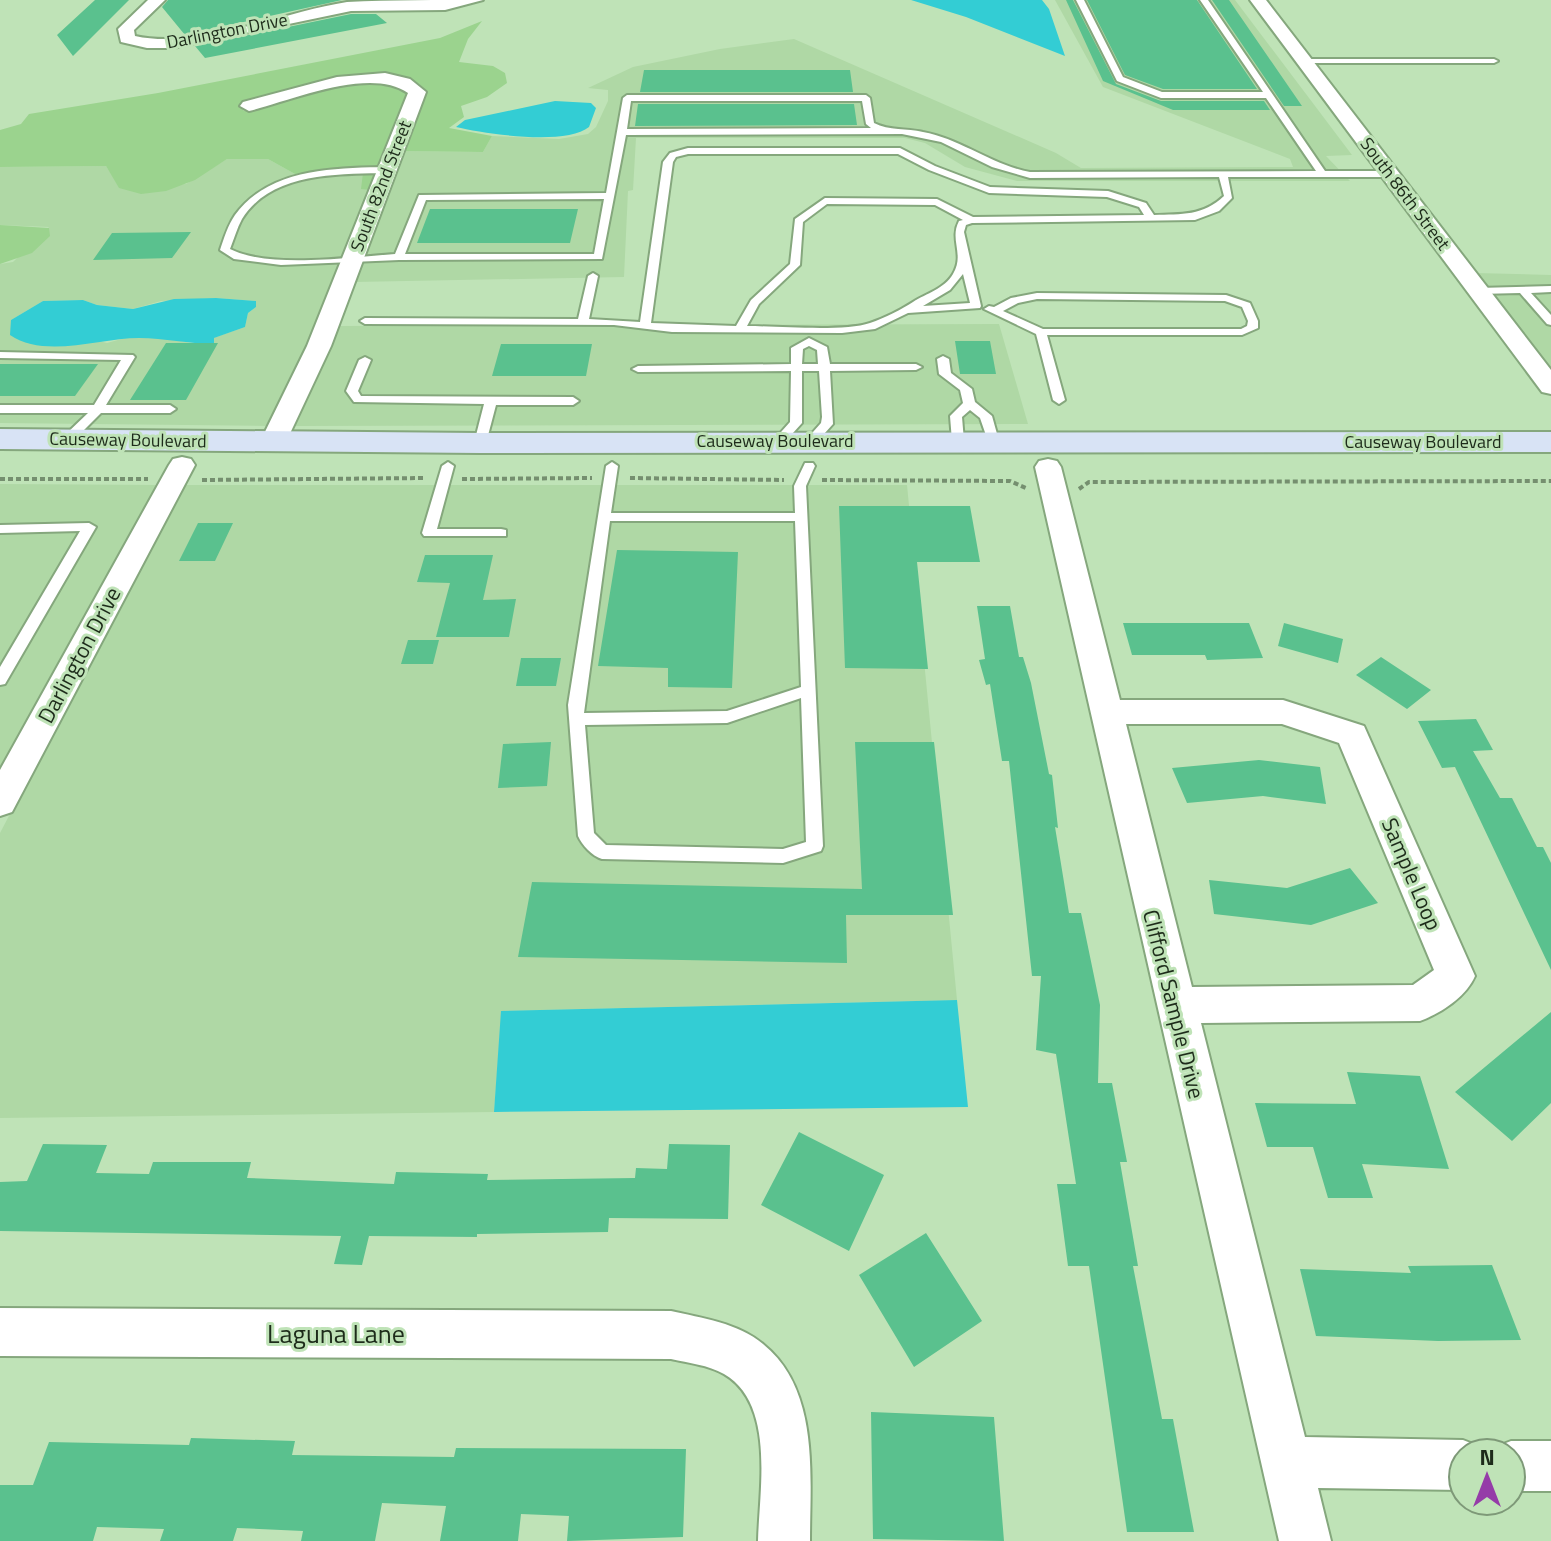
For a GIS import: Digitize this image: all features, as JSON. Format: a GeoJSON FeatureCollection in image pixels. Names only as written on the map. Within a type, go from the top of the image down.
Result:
{"type":"FeatureCollection","features":[{"type":"Feature","properties":{"kind":"main road","name":"Causeway Boulevard"},"geometry":{"type":"LineString","coordinates":[[0,439],[273,442],[492,454],[613,474],[802,462],[958,441],[1551,442]]}},
{"type":"Feature","properties":{"kind":"main road"},"geometry":{"type":"LineString","coordinates":[[0,453],[42,452],[68,439]]}},
{"type":"Feature","properties":{"kind":"main road"},"geometry":{"type":"LineString","coordinates":[[178,475],[202,457],[413,452],[765,455],[802,462],[838,455],[1055,455],[1102,451],[1122,441]]}},
{"type":"Feature","properties":{"kind":"main road","name":"Causeway Boulevard"},"geometry":{"type":"LineString","coordinates":[[0,466],[178,475],[447,474],[492,454]]}},
{"type":"Feature","properties":{"kind":"main road","name":"Causeway Boulevard"},"geometry":{"type":"LineString","coordinates":[[802,462],[1040,480],[1551,469]]}},
{"type":"Feature","properties":{"kind":"street","name":"Darlington Drive"},"geometry":{"type":"LineString","coordinates":[[157,0],[126,29],[127,39],[162,44],[351,6],[446,5],[475,0]]}},
{"type":"Feature","properties":{"kind":"street","name":"South 86th Street"},"geometry":{"type":"LineString","coordinates":[[1258,0],[1551,387]]}},
{"type":"Feature","properties":{"kind":"street","name":"South 82nd Street"},"geometry":{"type":"LineString","coordinates":[[249,106],[360,79],[393,77],[410,82],[417,92],[319,346],[273,442]]}},
{"type":"Feature","properties":{"kind":"street","name":"Darlington Drive"},"geometry":{"type":"LineString","coordinates":[[0,802],[178,475]]}},
{"type":"Feature","properties":{"kind":"street","name":"Clifford Sample Drive"},"geometry":{"type":"LineString","coordinates":[[1040,480],[1105,712],[1305,1541]]}},
{"type":"Feature","properties":{"kind":"street","name":"Sample Loop"},"geometry":{"type":"LineString","coordinates":[[1105,712],[1283,712],[1352,735],[1456,976],[1420,1003],[1174,1005]]}},
{"type":"Feature","properties":{"kind":"street","name":"Laguna Lane"},"geometry":{"type":"LineString","coordinates":[[0,1332],[671,1335],[705,1339],[736,1352],[758,1370],[774,1391],[781,1416],[783,1441],[784,1541]]}},
{"type":"Feature","properties":{"kind":"street"},"geometry":{"type":"LineString","coordinates":[[1285,1462],[1447,1465]]}},
{"type":"Feature","properties":{"kind":"street"},"geometry":{"type":"LineString","coordinates":[[1527,1466],[1551,1466]]}},
{"type":"Feature","properties":{"kind":"lane"},"geometry":{"type":"LineString","coordinates":[[1080,0],[1120,79],[1161,95],[1269,95]]}},
{"type":"Feature","properties":{"kind":"lane"},"geometry":{"type":"LineString","coordinates":[[1204,0],[1323,175]]}},
{"type":"Feature","properties":{"kind":"lane"},"geometry":{"type":"LineString","coordinates":[[1304,61],[1494,61]]}},
{"type":"Feature","properties":{"kind":"lane"},"geometry":{"type":"LineString","coordinates":[[387,170],[321,172],[271,190],[240,215],[225,250],[233,258],[258,261],[598,257],[627,98],[866,98],[870,124],[882,131]]}},
{"type":"Feature","properties":{"kind":"lane"},"geometry":{"type":"LineString","coordinates":[[622,132],[882,131],[939,138],[989,166],[1030,175],[1390,174]]}},
{"type":"Feature","properties":{"kind":"lane"},"geometry":{"type":"LineString","coordinates":[[645,325],[668,162],[673,155],[688,151],[900,151],[932,168],[989,190],[1108,194],[1143,205],[1151,218]]}},
{"type":"Feature","properties":{"kind":"lane"},"geometry":{"type":"LineString","coordinates":[[976,306],[959,232],[962,223],[971,220],[1195,217],[1216,209],[1229,196],[1223,175]]}},
{"type":"Feature","properties":{"kind":"lane"},"geometry":{"type":"LineString","coordinates":[[399,257],[422,197],[608,196]]}},
{"type":"Feature","properties":{"kind":"lane"},"geometry":{"type":"LineString","coordinates":[[739,330],[755,302],[795,265],[798,221],[825,201],[937,202],[971,220]]}},
{"type":"Feature","properties":{"kind":"lane"},"geometry":{"type":"LineString","coordinates":[[365,321],[583,321],[809,336],[871,327],[906,310],[954,283],[961,273],[965,257]]}},
{"type":"Feature","properties":{"kind":"lane"},"geometry":{"type":"LineString","coordinates":[[583,321],[593,276]]}},
{"type":"Feature","properties":{"kind":"lane"},"geometry":{"type":"LineString","coordinates":[[1478,291],[1551,289]]}},
{"type":"Feature","properties":{"kind":"lane"},"geometry":{"type":"LineString","coordinates":[[1523,290],[1551,322]]}},
{"type":"Feature","properties":{"kind":"lane"},"geometry":{"type":"LineString","coordinates":[[906,310],[976,306],[995,311],[1022,326],[1041,332],[1242,332],[1252,328],[1253,321],[1246,305],[1226,298],[1037,296],[1015,300],[995,311]]}},
{"type":"Feature","properties":{"kind":"lane"},"geometry":{"type":"LineString","coordinates":[[1041,332],[1059,400]]}},
{"type":"Feature","properties":{"kind":"lane"},"geometry":{"type":"LineString","coordinates":[[802,462],[827,424],[828,417],[823,349],[809,336]]}},
{"type":"Feature","properties":{"kind":"lane"},"geometry":{"type":"LineString","coordinates":[[613,474],[576,705],[586,836],[602,852],[783,856],[815,846],[801,517],[802,462],[796,423],[797,348],[809,336]]}},
{"type":"Feature","properties":{"kind":"lane"},"geometry":{"type":"LineString","coordinates":[[0,355],[129,357],[98,409],[68,439]]}},
{"type":"Feature","properties":{"kind":"lane"},"geometry":{"type":"LineString","coordinates":[[943,359],[945,374],[966,389],[969,404],[986,416],[993,441]]}},
{"type":"Feature","properties":{"kind":"lane"},"geometry":{"type":"LineString","coordinates":[[365,360],[352,391],[358,399],[573,401]]}},
{"type":"Feature","properties":{"kind":"lane"},"geometry":{"type":"LineString","coordinates":[[638,369],[916,367]]}},
{"type":"Feature","properties":{"kind":"lane"},"geometry":{"type":"LineString","coordinates":[[491,401],[492,454]]}},
{"type":"Feature","properties":{"kind":"lane"},"geometry":{"type":"LineString","coordinates":[[958,441],[956,416],[969,404]]}},
{"type":"Feature","properties":{"kind":"lane"},"geometry":{"type":"LineString","coordinates":[[0,409],[170,409]]}},
{"type":"Feature","properties":{"kind":"lane"},"geometry":{"type":"LineString","coordinates":[[447,474],[429,533],[501,533]]}},
{"type":"Feature","properties":{"kind":"lane"},"geometry":{"type":"LineString","coordinates":[[604,517],[801,517]]}},
{"type":"Feature","properties":{"kind":"lane"},"geometry":{"type":"LineString","coordinates":[[0,529],[89,527],[0,680]]}},
{"type":"Feature","properties":{"kind":"lane"},"geometry":{"type":"LineString","coordinates":[[577,719],[727,717],[808,690]]}},
{"type":"Feature","properties":{"kind":"path"},"geometry":{"type":"LineString","coordinates":[[0,479],[178,475],[613,474],[802,462],[1010,481],[1040,480]]}},
{"type":"Feature","properties":{"kind":"path"},"geometry":{"type":"LineString","coordinates":[[1073,497],[1089,482],[1551,481]]}},
{"type":"Feature","properties":{"kind":"shaded area"},"geometry":{"type":"Polygon","coordinates":[[[1055,0],[1235,0],[1352,155],[1326,156],[1350,181],[1017,181],[965,167],[925,143],[905,138],[636,138],[633,190],[628,191],[624,277],[354,282],[403,151],[483,152],[492,136],[559,139],[588,134],[596,127],[608,101],[608,90],[588,88],[633,67],[720,49],[794,39],[1056,153],[1081,168],[1293,167],[1290,159],[1103,87],[1055,0]]]}},
{"type":"Feature","properties":{"kind":"shaded area"},"geometry":{"type":"Polygon","coordinates":[[[482,21],[468,39],[459,62],[493,66],[505,73],[507,83],[487,97],[461,106],[464,117],[449,128],[492,136],[483,152],[403,151],[425,91],[411,80],[390,75],[337,79],[239,105],[244,111],[360,82],[389,81],[408,93],[370,190],[361,189],[363,173],[295,174],[268,159],[227,159],[195,180],[166,191],[141,194],[119,188],[106,166],[0,167],[0,130],[21,124],[29,114],[158,93],[440,38],[482,21]]]}},
{"type":"Feature","properties":{"kind":"shaded area"},"geometry":{"type":"Polygon","coordinates":[[[227,159],[268,159],[295,174],[363,172],[370,190],[308,346],[269,426],[0,423],[0,264],[13,262],[49,227],[0,225],[0,167],[106,166],[120,188],[186,184],[227,159]],[[216,298],[161,301],[133,309],[97,305],[83,300],[43,301],[11,320],[107,343],[125,338],[165,338],[196,344],[245,327],[248,313],[256,307],[256,301],[216,298]]]}},
{"type":"Feature","properties":{"kind":"shaded area"},"geometry":{"type":"Polygon","coordinates":[[[0,225],[49,228],[50,236],[32,253],[0,264],[0,225]]]}},
{"type":"Feature","properties":{"kind":"shaded area"},"geometry":{"type":"Polygon","coordinates":[[[1475,273],[1551,275],[1551,373],[1475,273]]]}},
{"type":"Feature","properties":{"kind":"shaded area"},"geometry":{"type":"Polygon","coordinates":[[[999,324],[1028,424],[292,426],[337,326],[999,324]]]}},
{"type":"Feature","properties":{"kind":"shaded area"},"geometry":{"type":"Polygon","coordinates":[[[0,484],[159,485],[0,774],[0,484]]]}},
{"type":"Feature","properties":{"kind":"shaded area"},"geometry":{"type":"Polygon","coordinates":[[[183,485],[907,485],[957,1000],[502,1011],[494,1112],[0,1118],[0,833],[183,485]]]}},
{"type":"Feature","properties":{"kind":"water"},"geometry":{"type":"Polygon","coordinates":[[[911,0],[1042,0],[1049,9],[1065,56],[966,17],[911,0]]]}},
{"type":"Feature","properties":{"kind":"water"},"geometry":{"type":"Polygon","coordinates":[[[555,101],[591,103],[596,108],[589,127],[563,136],[525,137],[456,127],[465,120],[555,101]]]}},
{"type":"Feature","properties":{"kind":"water"},"geometry":{"type":"Polygon","coordinates":[[[174,299],[256,301],[256,307],[248,313],[245,327],[214,338],[214,344],[139,338],[73,346],[39,346],[10,335],[11,320],[43,301],[83,300],[97,305],[133,309],[174,299]]]}},
{"type":"Feature","properties":{"kind":"water"},"geometry":{"type":"Polygon","coordinates":[[[957,1000],[968,1107],[494,1112],[501,1011],[957,1000]]]}},
{"type":"Feature","properties":{"kind":"building"},"geometry":{"type":"Polygon","coordinates":[[[95,0],[129,0],[73,56],[57,35],[95,0]]]}},
{"type":"Feature","properties":{"kind":"building"},"geometry":{"type":"Polygon","coordinates":[[[168,0],[342,0],[185,35],[162,7],[168,0]]]}},
{"type":"Feature","properties":{"kind":"building"},"geometry":{"type":"Polygon","coordinates":[[[1066,0],[1073,0],[1116,84],[1161,101],[1264,101],[1270,110],[1173,110],[1103,81],[1066,0]]]}},
{"type":"Feature","properties":{"kind":"building"},"geometry":{"type":"Polygon","coordinates":[[[1087,0],[1197,0],[1257,89],[1163,89],[1125,75],[1087,0]]]}},
{"type":"Feature","properties":{"kind":"building"},"geometry":{"type":"Polygon","coordinates":[[[1212,0],[1229,0],[1302,106],[1284,106],[1212,0]]]}},
{"type":"Feature","properties":{"kind":"building"},"geometry":{"type":"Polygon","coordinates":[[[351,14],[376,14],[387,23],[205,58],[195,46],[351,14]]]}},
{"type":"Feature","properties":{"kind":"building"},"geometry":{"type":"Polygon","coordinates":[[[644,70],[850,70],[853,92],[640,92],[644,70]]]}},
{"type":"Feature","properties":{"kind":"building"},"geometry":{"type":"Polygon","coordinates":[[[638,104],[854,104],[857,125],[635,126],[638,104]]]}},
{"type":"Feature","properties":{"kind":"building"},"geometry":{"type":"Polygon","coordinates":[[[430,209],[578,209],[570,243],[417,243],[430,209]]]}},
{"type":"Feature","properties":{"kind":"building"},"geometry":{"type":"Polygon","coordinates":[[[191,232],[172,258],[93,260],[112,233],[191,232]]]}},
{"type":"Feature","properties":{"kind":"building"},"geometry":{"type":"Polygon","coordinates":[[[955,341],[990,341],[996,374],[960,374],[955,341]]]}},
{"type":"Feature","properties":{"kind":"building"},"geometry":{"type":"Polygon","coordinates":[[[166,343],[218,343],[186,400],[130,400],[166,343]]]}},
{"type":"Feature","properties":{"kind":"building"},"geometry":{"type":"Polygon","coordinates":[[[501,344],[592,344],[586,376],[492,376],[501,344]]]}},
{"type":"Feature","properties":{"kind":"building"},"geometry":{"type":"Polygon","coordinates":[[[0,364],[98,364],[75,396],[0,396],[0,364]]]}},
{"type":"Feature","properties":{"kind":"building"},"geometry":{"type":"Polygon","coordinates":[[[839,506],[970,506],[980,562],[917,562],[928,669],[845,668],[839,506]]]}},
{"type":"Feature","properties":{"kind":"building"},"geometry":{"type":"Polygon","coordinates":[[[198,523],[233,523],[215,561],[179,561],[198,523]]]}},
{"type":"Feature","properties":{"kind":"building"},"geometry":{"type":"Polygon","coordinates":[[[617,550],[738,552],[732,688],[668,687],[668,668],[598,666],[617,550]]]}},
{"type":"Feature","properties":{"kind":"building"},"geometry":{"type":"Polygon","coordinates":[[[425,555],[493,555],[483,600],[516,599],[509,637],[436,637],[450,583],[417,582],[425,555]]]}},
{"type":"Feature","properties":{"kind":"building"},"geometry":{"type":"Polygon","coordinates":[[[977,606],[1010,606],[1019,657],[1023,657],[1031,683],[1049,774],[1052,775],[1058,828],[1055,827],[1069,913],[1081,913],[1100,1005],[1098,1083],[1112,1083],[1127,1162],[1120,1162],[1138,1266],[1133,1266],[1162,1419],[1173,1419],[1194,1532],[1127,1532],[1089,1266],[1068,1266],[1057,1184],[1076,1184],[1056,1054],[1036,1050],[1041,976],[1032,976],[1009,761],[1002,761],[990,684],[986,685],[979,660],[985,659],[977,606]]]}},
{"type":"Feature","properties":{"kind":"building"},"geometry":{"type":"Polygon","coordinates":[[[1123,623],[1249,623],[1263,658],[1207,660],[1205,655],[1132,655],[1123,623]]]}},
{"type":"Feature","properties":{"kind":"building"},"geometry":{"type":"Polygon","coordinates":[[[1284,623],[1343,639],[1338,663],[1278,646],[1284,623]]]}},
{"type":"Feature","properties":{"kind":"building"},"geometry":{"type":"Polygon","coordinates":[[[408,640],[439,640],[433,664],[401,664],[408,640]]]}},
{"type":"Feature","properties":{"kind":"building"},"geometry":{"type":"Polygon","coordinates":[[[1381,657],[1431,690],[1407,709],[1356,675],[1381,657]]]}},
{"type":"Feature","properties":{"kind":"building"},"geometry":{"type":"Polygon","coordinates":[[[521,658],[561,658],[556,686],[516,686],[521,658]]]}},
{"type":"Feature","properties":{"kind":"building"},"geometry":{"type":"Polygon","coordinates":[[[1476,719],[1493,750],[1473,751],[1500,798],[1512,798],[1537,847],[1543,847],[1551,863],[1551,970],[1455,767],[1442,768],[1418,721],[1476,719]]]}},
{"type":"Feature","properties":{"kind":"building"},"geometry":{"type":"Polygon","coordinates":[[[551,742],[547,786],[498,788],[503,744],[551,742]]]}},
{"type":"Feature","properties":{"kind":"building"},"geometry":{"type":"Polygon","coordinates":[[[855,742],[934,742],[953,915],[846,915],[847,963],[518,957],[532,882],[862,889],[855,742]]]}},
{"type":"Feature","properties":{"kind":"building"},"geometry":{"type":"Polygon","coordinates":[[[1259,760],[1320,767],[1326,804],[1263,796],[1187,803],[1172,768],[1259,760]]]}},
{"type":"Feature","properties":{"kind":"building"},"geometry":{"type":"Polygon","coordinates":[[[1350,868],[1378,903],[1311,925],[1214,914],[1209,880],[1287,888],[1350,868]]]}},
{"type":"Feature","properties":{"kind":"building"},"geometry":{"type":"Polygon","coordinates":[[[1551,1012],[1551,1103],[1512,1141],[1455,1092],[1551,1012]]]}},
{"type":"Feature","properties":{"kind":"building"},"geometry":{"type":"Polygon","coordinates":[[[1347,1072],[1420,1076],[1449,1169],[1362,1164],[1373,1198],[1328,1198],[1313,1147],[1267,1147],[1255,1103],[1356,1104],[1347,1072]]]}},
{"type":"Feature","properties":{"kind":"building"},"geometry":{"type":"Polygon","coordinates":[[[799,1132],[884,1175],[849,1251],[761,1205],[799,1132]]]}},
{"type":"Feature","properties":{"kind":"building"},"geometry":{"type":"Polygon","coordinates":[[[43,1144],[107,1145],[96,1173],[149,1174],[153,1162],[251,1162],[247,1178],[394,1184],[396,1172],[488,1174],[487,1180],[635,1178],[636,1168],[667,1169],[669,1144],[730,1145],[728,1219],[609,1218],[608,1232],[477,1234],[477,1237],[369,1236],[362,1265],[334,1264],[341,1236],[0,1231],[0,1182],[27,1181],[43,1144]]]}},
{"type":"Feature","properties":{"kind":"building"},"geometry":{"type":"Polygon","coordinates":[[[926,1233],[982,1321],[914,1367],[859,1275],[926,1233]]]}},
{"type":"Feature","properties":{"kind":"building"},"geometry":{"type":"Polygon","coordinates":[[[1492,1265],[1521,1340],[1438,1341],[1316,1336],[1300,1269],[1411,1273],[1408,1266],[1492,1265]]]}},
{"type":"Feature","properties":{"kind":"building"},"geometry":{"type":"Polygon","coordinates":[[[871,1412],[994,1417],[1004,1541],[873,1539],[871,1412]]]}},
{"type":"Feature","properties":{"kind":"building"},"geometry":{"type":"Polygon","coordinates":[[[191,1438],[295,1441],[292,1455],[454,1457],[456,1448],[686,1449],[683,1537],[567,1541],[569,1516],[521,1514],[518,1541],[440,1541],[446,1506],[382,1503],[375,1541],[301,1541],[303,1531],[237,1528],[233,1541],[160,1541],[164,1529],[97,1527],[93,1541],[0,1541],[0,1485],[33,1485],[49,1442],[189,1445],[191,1438]]]}}]}
